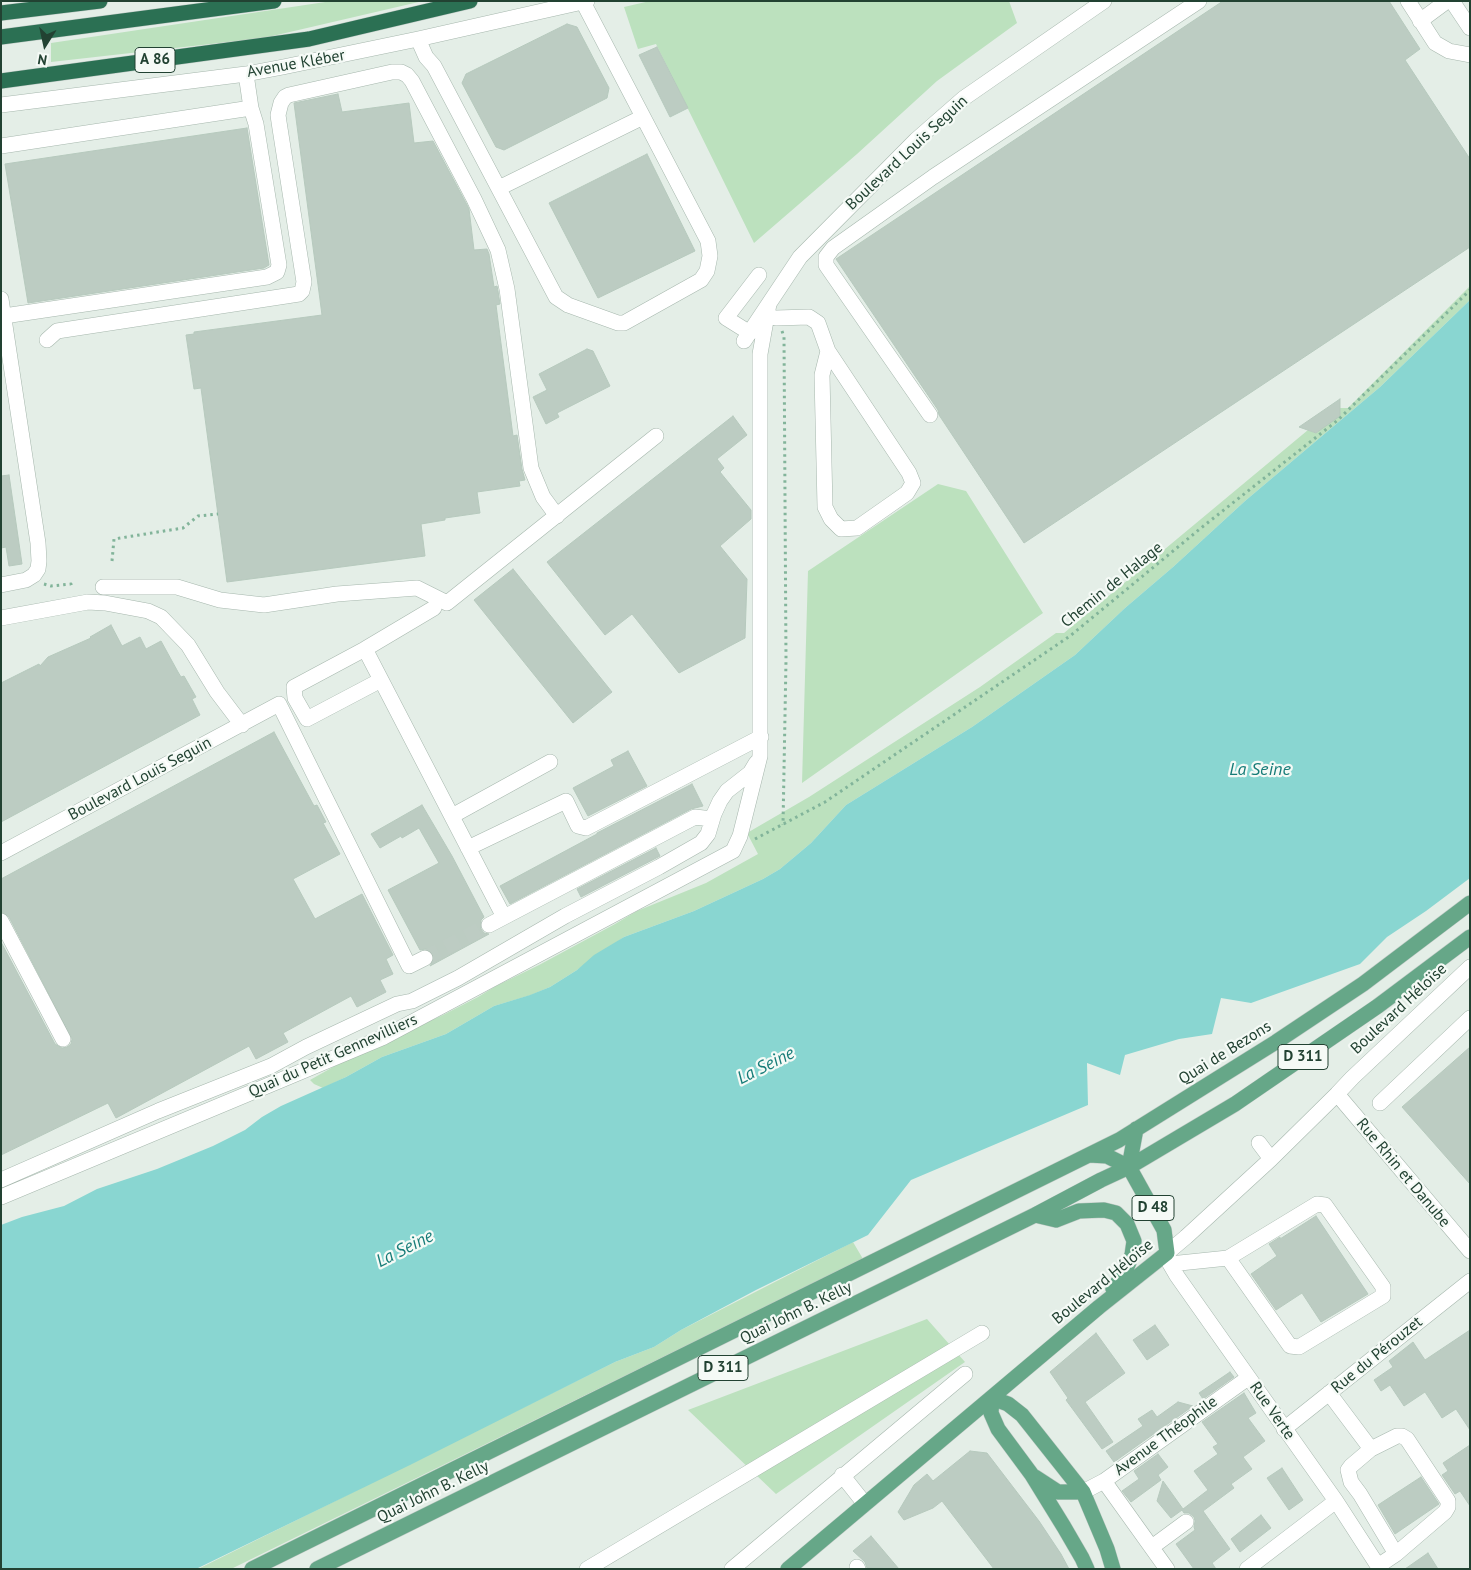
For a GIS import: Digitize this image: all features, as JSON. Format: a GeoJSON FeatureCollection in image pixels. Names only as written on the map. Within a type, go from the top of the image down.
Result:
{"type":"FeatureCollection","features":[{"type":"Feature","properties":{"kind":"highway"},"geometry":{"type":"LineString","coordinates":[[1,13],[100,1]]}},
{"type":"Feature","properties":{"kind":"highway"},"geometry":{"type":"LineString","coordinates":[[1,37],[274,1]]}},
{"type":"Feature","properties":{"kind":"highway","name":"A 86"},"geometry":{"type":"LineString","coordinates":[[1,80],[309,39],[470,1]]}},
{"type":"Feature","properties":{"kind":"main road","name":"Quai de Bezons"},"geometry":{"type":"LineString","coordinates":[[984,1208],[1136,1129],[1276,1042],[1363,984],[1470,903]]}},
{"type":"Feature","properties":{"kind":"main road","name":"D 311"},"geometry":{"type":"LineString","coordinates":[[1129,1167],[1251,1093],[1378,1006],[1470,937]]}},
{"type":"Feature","properties":{"kind":"main road"},"geometry":{"type":"LineString","coordinates":[[1089,1155],[1107,1156],[1129,1167],[1136,1129]]}},
{"type":"Feature","properties":{"kind":"main road","name":"Quai John B. Kelly"},"geometry":{"type":"LineString","coordinates":[[317,1569],[1035,1216],[1129,1167]]}},
{"type":"Feature","properties":{"kind":"main road","name":"D 48"},"geometry":{"type":"LineString","coordinates":[[1129,1167],[1164,1230],[1168,1258]]}},
{"type":"Feature","properties":{"kind":"main road","name":"Quai John B. Kelly"},"geometry":{"type":"LineString","coordinates":[[252,1569],[984,1208]]}},
{"type":"Feature","properties":{"kind":"main road"},"geometry":{"type":"LineString","coordinates":[[1035,1216],[1056,1220],[1079,1211],[1104,1210],[1116,1213],[1127,1224],[1134,1241],[1132,1254],[1124,1274],[1099,1307]]}},
{"type":"Feature","properties":{"kind":"main road","name":"Boulevard Héloïse"},"geometry":{"type":"LineString","coordinates":[[788,1569],[1099,1307],[1168,1258]]}},
{"type":"Feature","properties":{"kind":"main road"},"geometry":{"type":"LineString","coordinates":[[1087,1569],[1032,1475],[998,1429],[991,1414],[992,1398],[1008,1404],[1022,1414],[1083,1492],[1107,1549],[1113,1569]]}},
{"type":"Feature","properties":{"kind":"main road"},"geometry":{"type":"LineString","coordinates":[[1032,1475],[1058,1492],[1083,1492]]}},
{"type":"Feature","properties":{"kind":"street","name":"Boulevard Louis Seguin"},"geometry":{"type":"LineString","coordinates":[[759,275],[726,318],[747,337],[800,257],[916,140],[964,98],[1104,1]]}},
{"type":"Feature","properties":{"kind":"street"},"geometry":{"type":"LineString","coordinates":[[930,415],[826,265],[826,257],[833,248],[934,177],[1199,1]]}},
{"type":"Feature","properties":{"kind":"street"},"geometry":{"type":"LineString","coordinates":[[1408,1],[1435,44],[1450,51],[1470,54]]}},
{"type":"Feature","properties":{"kind":"street"},"geometry":{"type":"LineString","coordinates":[[1420,21],[1447,1]]}},
{"type":"Feature","properties":{"kind":"street"},"geometry":{"type":"LineString","coordinates":[[1452,1],[1470,28]]}},
{"type":"Feature","properties":{"kind":"street"},"geometry":{"type":"LineString","coordinates":[[418,39],[556,297],[568,305],[618,323],[624,323],[701,280],[710,263],[708,241],[585,2]]}},
{"type":"Feature","properties":{"kind":"street","name":"Avenue Kléber"},"geometry":{"type":"LineString","coordinates":[[1,105],[246,74],[328,59],[585,2]]}},
{"type":"Feature","properties":{"kind":"street"},"geometry":{"type":"LineString","coordinates":[[47,340],[57,331],[299,294],[302,291],[304,282],[278,115],[281,103],[289,94],[396,72],[407,75],[412,81],[474,199],[498,250],[507,289],[531,468],[543,497],[557,516]]}},
{"type":"Feature","properties":{"kind":"street"},"geometry":{"type":"LineString","coordinates":[[4,316],[267,277],[277,272],[279,265],[246,74]]}},
{"type":"Feature","properties":{"kind":"street"},"geometry":{"type":"LineString","coordinates":[[1,146],[251,108]]}},
{"type":"Feature","properties":{"kind":"street"},"geometry":{"type":"LineString","coordinates":[[499,188],[643,117]]}},
{"type":"Feature","properties":{"kind":"street"},"geometry":{"type":"LineString","coordinates":[[1,299],[4,316],[9,397],[38,543],[38,569],[34,575],[26,580],[1,585]]}},
{"type":"Feature","properties":{"kind":"street"},"geometry":{"type":"LineString","coordinates":[[733,851],[740,836],[760,756],[760,354],[769,304]]}},
{"type":"Feature","properties":{"kind":"street"},"geometry":{"type":"LineString","coordinates":[[776,318],[809,317],[818,324],[828,351],[909,473],[913,483],[907,493],[857,528],[841,529],[825,507],[822,374],[828,351]]}},
{"type":"Feature","properties":{"kind":"street"},"geometry":{"type":"LineString","coordinates":[[103,587],[177,586],[220,600],[264,605],[337,594],[417,588],[447,602],[656,436]]}},
{"type":"Feature","properties":{"kind":"street"},"geometry":{"type":"LineString","coordinates":[[1,618],[88,602],[148,611],[161,617],[188,645],[242,725]]}},
{"type":"Feature","properties":{"kind":"street"},"geometry":{"type":"LineString","coordinates":[[381,680],[307,719],[295,698],[294,687],[366,649],[434,608]]}},
{"type":"Feature","properties":{"kind":"street"},"geometry":{"type":"LineString","coordinates":[[366,649],[504,917]]}},
{"type":"Feature","properties":{"kind":"street","name":"Boulevard Louis Seguin"},"geometry":{"type":"LineString","coordinates":[[1,853],[279,704],[409,966],[425,958]]}},
{"type":"Feature","properties":{"kind":"street"},"geometry":{"type":"LineString","coordinates":[[468,848],[566,801],[578,826],[586,828],[760,737]]}},
{"type":"Feature","properties":{"kind":"street"},"geometry":{"type":"LineString","coordinates":[[1,1180],[158,1111],[271,1066],[306,1047],[397,1004],[412,1002],[458,978],[565,916],[659,867],[701,843],[708,834],[716,807],[727,791],[750,773],[760,756]]}},
{"type":"Feature","properties":{"kind":"street"},"geometry":{"type":"LineString","coordinates":[[452,816],[550,762]]}},
{"type":"Feature","properties":{"kind":"street"},"geometry":{"type":"LineString","coordinates":[[489,925],[695,817],[712,818]]}},
{"type":"Feature","properties":{"kind":"street","name":"Quai du Petit Gennevilliers"},"geometry":{"type":"LineString","coordinates":[[1,1197],[384,1037],[733,851]]}},
{"type":"Feature","properties":{"kind":"street"},"geometry":{"type":"LineString","coordinates":[[1,920],[63,1039]]}},
{"type":"Feature","properties":{"kind":"street","name":"Boulevard Héloïse"},"geometry":{"type":"LineString","coordinates":[[1168,1258],[1186,1237],[1470,967]]}},
{"type":"Feature","properties":{"kind":"street"},"geometry":{"type":"LineString","coordinates":[[1380,1103],[1470,1018]]}},
{"type":"Feature","properties":{"kind":"street","name":"Rue Rhin et Danube"},"geometry":{"type":"LineString","coordinates":[[1337,1094],[1470,1251]]}},
{"type":"Feature","properties":{"kind":"street"},"geometry":{"type":"LineString","coordinates":[[1259,1143],[1270,1158]]}},
{"type":"Feature","properties":{"kind":"street"},"geometry":{"type":"LineString","coordinates":[[1168,1258],[1228,1258],[1317,1204],[1325,1205],[1383,1287],[1383,1296],[1299,1347],[1290,1346],[1228,1258]]}},
{"type":"Feature","properties":{"kind":"street","name":"Rue Verte"},"geometry":{"type":"LineString","coordinates":[[1168,1258],[1248,1378],[1336,1502],[1379,1567]]}},
{"type":"Feature","properties":{"kind":"street","name":"Rue du Pérouzet"},"geometry":{"type":"LineString","coordinates":[[1284,1429],[1470,1281]]}},
{"type":"Feature","properties":{"kind":"street"},"geometry":{"type":"LineString","coordinates":[[587,1569],[982,1333]]}},
{"type":"Feature","properties":{"kind":"street"},"geometry":{"type":"LineString","coordinates":[[732,1569],[964,1374]]}},
{"type":"Feature","properties":{"kind":"street","name":"Avenue Théophile"},"geometry":{"type":"LineString","coordinates":[[1083,1492],[1104,1481],[1248,1378]]}},
{"type":"Feature","properties":{"kind":"street"},"geometry":{"type":"LineString","coordinates":[[1330,1393],[1371,1450]]}},
{"type":"Feature","properties":{"kind":"street"},"geometry":{"type":"LineString","coordinates":[[1379,1567],[1396,1554],[1445,1512],[1448,1507],[1448,1501],[1407,1439],[1402,1436],[1398,1436],[1371,1450],[1348,1470],[1349,1476],[1396,1554]]}},
{"type":"Feature","properties":{"kind":"street"},"geometry":{"type":"LineString","coordinates":[[842,1475],[866,1504]]}},
{"type":"Feature","properties":{"kind":"street"},"geometry":{"type":"LineString","coordinates":[[1104,1481],[1167,1569]]}},
{"type":"Feature","properties":{"kind":"street"},"geometry":{"type":"LineString","coordinates":[[1247,1569],[1336,1502]]}},
{"type":"Feature","properties":{"kind":"street"},"geometry":{"type":"LineString","coordinates":[[1152,1547],[1186,1522]]}},
{"type":"Feature","properties":{"kind":"path","name":"Chemin de Halage"},"geometry":{"type":"LineString","coordinates":[[733,851],[825,802],[1070,636],[1201,528],[1338,420],[1470,290]]}},
{"type":"Feature","properties":{"kind":"path"},"geometry":{"type":"LineString","coordinates":[[776,318],[784,337],[786,660],[784,825]]}},
{"type":"Feature","properties":{"kind":"path"},"geometry":{"type":"LineString","coordinates":[[112,560],[114,540],[183,528],[198,516],[218,514]]}},
{"type":"Feature","properties":{"kind":"path"},"geometry":{"type":"LineString","coordinates":[[61,585],[72,584],[72,588]]}},
{"type":"Feature","properties":{"kind":"green space"},"geometry":{"type":"Polygon","coordinates":[[[332,1],[423,1],[264,38],[51,62],[51,43],[332,1]]]}},
{"type":"Feature","properties":{"kind":"green space"},"geometry":{"type":"Polygon","coordinates":[[[650,1],[1009,1],[1017,23],[937,81],[857,154],[754,243],[656,44],[638,49],[624,7],[650,1]]]}},
{"type":"Feature","properties":{"kind":"green space"},"geometry":{"type":"Polygon","coordinates":[[[1470,286],[1470,300],[1380,387],[1245,501],[1075,655],[972,727],[846,805],[811,843],[780,869],[763,879],[694,911],[624,937],[550,987],[494,1006],[446,1034],[382,1057],[323,1088],[310,1080],[349,1058],[478,997],[637,911],[706,883],[758,854],[747,833],[809,797],[980,687],[1056,633],[1064,633],[1308,430],[1316,433],[1340,408],[1348,408],[1470,286]]]}},
{"type":"Feature","properties":{"kind":"green space"},"geometry":{"type":"Polygon","coordinates":[[[938,484],[966,491],[1043,613],[802,783],[808,571],[938,484]]]}},
{"type":"Feature","properties":{"kind":"green space"},"geometry":{"type":"Polygon","coordinates":[[[853,1242],[863,1259],[231,1569],[198,1569],[615,1362],[654,1347],[681,1330],[853,1242]]]}},
{"type":"Feature","properties":{"kind":"green space"},"geometry":{"type":"Polygon","coordinates":[[[927,1319],[965,1362],[776,1494],[688,1410],[927,1319]]]}},
{"type":"Feature","properties":{"kind":"water","name":"La Seine"},"geometry":{"type":"Polygon","coordinates":[[[1470,300],[1470,878],[1387,937],[1360,964],[1251,1003],[1221,998],[1212,1034],[1179,1039],[1125,1055],[1120,1075],[1087,1063],[1088,1105],[911,1180],[868,1235],[756,1290],[681,1330],[654,1347],[615,1362],[410,1465],[196,1569],[1,1569],[1,1225],[22,1217],[64,1206],[97,1189],[157,1169],[213,1146],[245,1130],[281,1106],[346,1077],[382,1057],[446,1034],[494,1006],[550,987],[577,970],[594,955],[624,937],[694,911],[763,879],[780,869],[811,843],[846,805],[972,727],[1075,655],[1245,501],[1380,387],[1470,300]]]}},
{"type":"Feature","properties":{"kind":"building"},"geometry":{"type":"Polygon","coordinates":[[[1223,1],[1389,1],[1420,49],[1405,60],[1470,159],[1470,247],[1024,543],[939,415],[938,410],[836,259],[1223,1]]]}},
{"type":"Feature","properties":{"kind":"building"},"geometry":{"type":"Polygon","coordinates":[[[567,24],[577,27],[609,88],[607,98],[504,150],[496,147],[462,83],[466,74],[567,24]]]}},
{"type":"Feature","properties":{"kind":"building"},"geometry":{"type":"Polygon","coordinates":[[[657,47],[688,108],[670,117],[639,55],[657,47]]]}},
{"type":"Feature","properties":{"kind":"building"},"geometry":{"type":"Polygon","coordinates":[[[338,94],[342,112],[409,103],[414,143],[433,141],[469,209],[474,250],[487,249],[494,287],[497,286],[500,304],[496,305],[513,436],[517,435],[525,480],[519,481],[520,486],[477,492],[480,513],[421,524],[425,556],[227,582],[201,388],[194,389],[186,335],[194,334],[194,332],[322,315],[294,103],[338,94]]]}},
{"type":"Feature","properties":{"kind":"building"},"geometry":{"type":"Polygon","coordinates":[[[247,128],[269,265],[264,268],[28,303],[5,164],[247,128]]]}},
{"type":"Feature","properties":{"kind":"building"},"geometry":{"type":"Polygon","coordinates":[[[647,154],[695,251],[598,298],[549,203],[647,154]]]}},
{"type":"Feature","properties":{"kind":"building"},"geometry":{"type":"Polygon","coordinates":[[[587,349],[593,351],[610,386],[557,413],[559,417],[546,424],[533,397],[547,390],[539,374],[587,349]]]}},
{"type":"Feature","properties":{"kind":"building"},"geometry":{"type":"Polygon","coordinates":[[[1340,399],[1340,416],[1316,433],[1299,427],[1340,399]]]}},
{"type":"Feature","properties":{"kind":"building"},"geometry":{"type":"Polygon","coordinates":[[[733,416],[747,435],[717,459],[724,468],[720,472],[751,510],[751,519],[720,546],[747,579],[745,638],[679,673],[632,614],[605,635],[547,562],[733,416]]]}},
{"type":"Feature","properties":{"kind":"building"},"geometry":{"type":"Polygon","coordinates":[[[9,475],[22,564],[9,566],[6,547],[1,548],[1,476],[9,475]]]}},
{"type":"Feature","properties":{"kind":"building"},"geometry":{"type":"Polygon","coordinates":[[[513,569],[612,692],[573,723],[474,600],[513,569]]]}},
{"type":"Feature","properties":{"kind":"building"},"geometry":{"type":"Polygon","coordinates":[[[111,625],[122,646],[140,637],[146,649],[161,641],[181,677],[184,676],[196,697],[192,699],[200,715],[1,822],[1,683],[39,664],[40,666],[48,657],[91,638],[111,625]]]}},
{"type":"Feature","properties":{"kind":"building"},"geometry":{"type":"Polygon","coordinates":[[[274,732],[314,806],[317,805],[326,822],[323,823],[340,854],[293,879],[315,919],[362,894],[393,955],[386,959],[393,974],[380,980],[386,992],[357,1007],[351,996],[283,1033],[288,1042],[256,1059],[249,1046],[116,1118],[108,1103],[1,1155],[1,942],[55,1044],[62,1048],[67,1047],[71,1044],[72,1039],[9,917],[1,912],[1,879],[274,732]]]}},
{"type":"Feature","properties":{"kind":"building"},"geometry":{"type":"Polygon","coordinates":[[[628,751],[647,786],[588,816],[573,788],[614,766],[611,760],[628,751]]]}},
{"type":"Feature","properties":{"kind":"building"},"geometry":{"type":"Polygon","coordinates":[[[692,784],[703,806],[691,809],[510,904],[500,886],[692,784]]]}},
{"type":"Feature","properties":{"kind":"building"},"geometry":{"type":"Polygon","coordinates":[[[422,805],[452,856],[484,917],[481,920],[481,929],[484,933],[489,934],[430,966],[434,959],[433,953],[426,949],[420,950],[388,890],[439,863],[419,828],[380,848],[371,834],[422,805]]]}},
{"type":"Feature","properties":{"kind":"building"},"geometry":{"type":"Polygon","coordinates":[[[656,848],[660,856],[581,897],[577,889],[656,848]]]}},
{"type":"Feature","properties":{"kind":"building"},"geometry":{"type":"Polygon","coordinates":[[[1470,1047],[1470,1184],[1402,1107],[1470,1047]]]}},
{"type":"Feature","properties":{"kind":"building"},"geometry":{"type":"Polygon","coordinates":[[[1316,1216],[1368,1294],[1321,1322],[1302,1293],[1276,1310],[1251,1274],[1277,1256],[1269,1244],[1316,1216]]]}},
{"type":"Feature","properties":{"kind":"building"},"geometry":{"type":"Polygon","coordinates":[[[1155,1325],[1169,1345],[1147,1360],[1133,1340],[1155,1325]]]}},
{"type":"Feature","properties":{"kind":"building"},"geometry":{"type":"Polygon","coordinates":[[[1470,1330],[1470,1430],[1456,1409],[1442,1418],[1425,1392],[1404,1406],[1390,1385],[1381,1391],[1374,1380],[1393,1367],[1389,1361],[1413,1342],[1425,1360],[1470,1330]]]}},
{"type":"Feature","properties":{"kind":"building"},"geometry":{"type":"Polygon","coordinates":[[[1096,1333],[1125,1373],[1085,1402],[1113,1442],[1102,1449],[1066,1400],[1068,1398],[1050,1372],[1096,1333]]]}},
{"type":"Feature","properties":{"kind":"building"},"geometry":{"type":"Polygon","coordinates":[[[1230,1372],[1234,1377],[1203,1399],[1199,1393],[1230,1372]]]}},
{"type":"Feature","properties":{"kind":"building"},"geometry":{"type":"Polygon","coordinates":[[[1244,1393],[1256,1413],[1248,1418],[1265,1441],[1243,1457],[1252,1469],[1231,1484],[1234,1488],[1203,1511],[1230,1549],[1212,1563],[1216,1569],[1194,1569],[1176,1544],[1195,1530],[1194,1517],[1189,1513],[1184,1513],[1182,1510],[1171,1518],[1157,1501],[1163,1481],[1183,1509],[1208,1490],[1194,1471],[1218,1454],[1213,1447],[1218,1444],[1202,1422],[1244,1393]]]}},
{"type":"Feature","properties":{"kind":"building"},"geometry":{"type":"Polygon","coordinates":[[[1178,1402],[1193,1406],[1114,1462],[1106,1451],[1143,1426],[1138,1419],[1152,1410],[1157,1417],[1178,1402]]]}},
{"type":"Feature","properties":{"kind":"building"},"geometry":{"type":"Polygon","coordinates":[[[1470,1445],[1470,1506],[1460,1491],[1455,1494],[1442,1475],[1448,1471],[1443,1463],[1470,1445]]]}},
{"type":"Feature","properties":{"kind":"building"},"geometry":{"type":"Polygon","coordinates":[[[970,1451],[987,1453],[1039,1521],[1069,1569],[994,1569],[942,1501],[933,1508],[904,1520],[898,1512],[914,1485],[927,1474],[933,1481],[970,1451]]]}},
{"type":"Feature","properties":{"kind":"building"},"geometry":{"type":"Polygon","coordinates":[[[1158,1454],[1168,1467],[1158,1475],[1161,1480],[1131,1502],[1122,1491],[1139,1479],[1134,1471],[1158,1454]]]}},
{"type":"Feature","properties":{"kind":"building"},"geometry":{"type":"Polygon","coordinates":[[[1282,1468],[1303,1500],[1289,1510],[1267,1478],[1282,1468]]]}},
{"type":"Feature","properties":{"kind":"building"},"geometry":{"type":"Polygon","coordinates":[[[1421,1477],[1439,1504],[1395,1534],[1378,1505],[1421,1477]]]}},
{"type":"Feature","properties":{"kind":"building"},"geometry":{"type":"Polygon","coordinates":[[[1261,1515],[1271,1528],[1240,1552],[1231,1539],[1261,1515]]]}},
{"type":"Feature","properties":{"kind":"building"},"geometry":{"type":"Polygon","coordinates":[[[871,1536],[899,1569],[867,1568],[865,1562],[853,1551],[871,1536]]]}},
{"type":"Feature","properties":{"kind":"building"},"geometry":{"type":"Polygon","coordinates":[[[1428,1553],[1438,1569],[1405,1569],[1428,1553]]]}},
{"type":"Feature","properties":{"kind":"tunnel"},"geometry":{"type":"LineString","coordinates":[[425,958],[489,925]]}}]}
